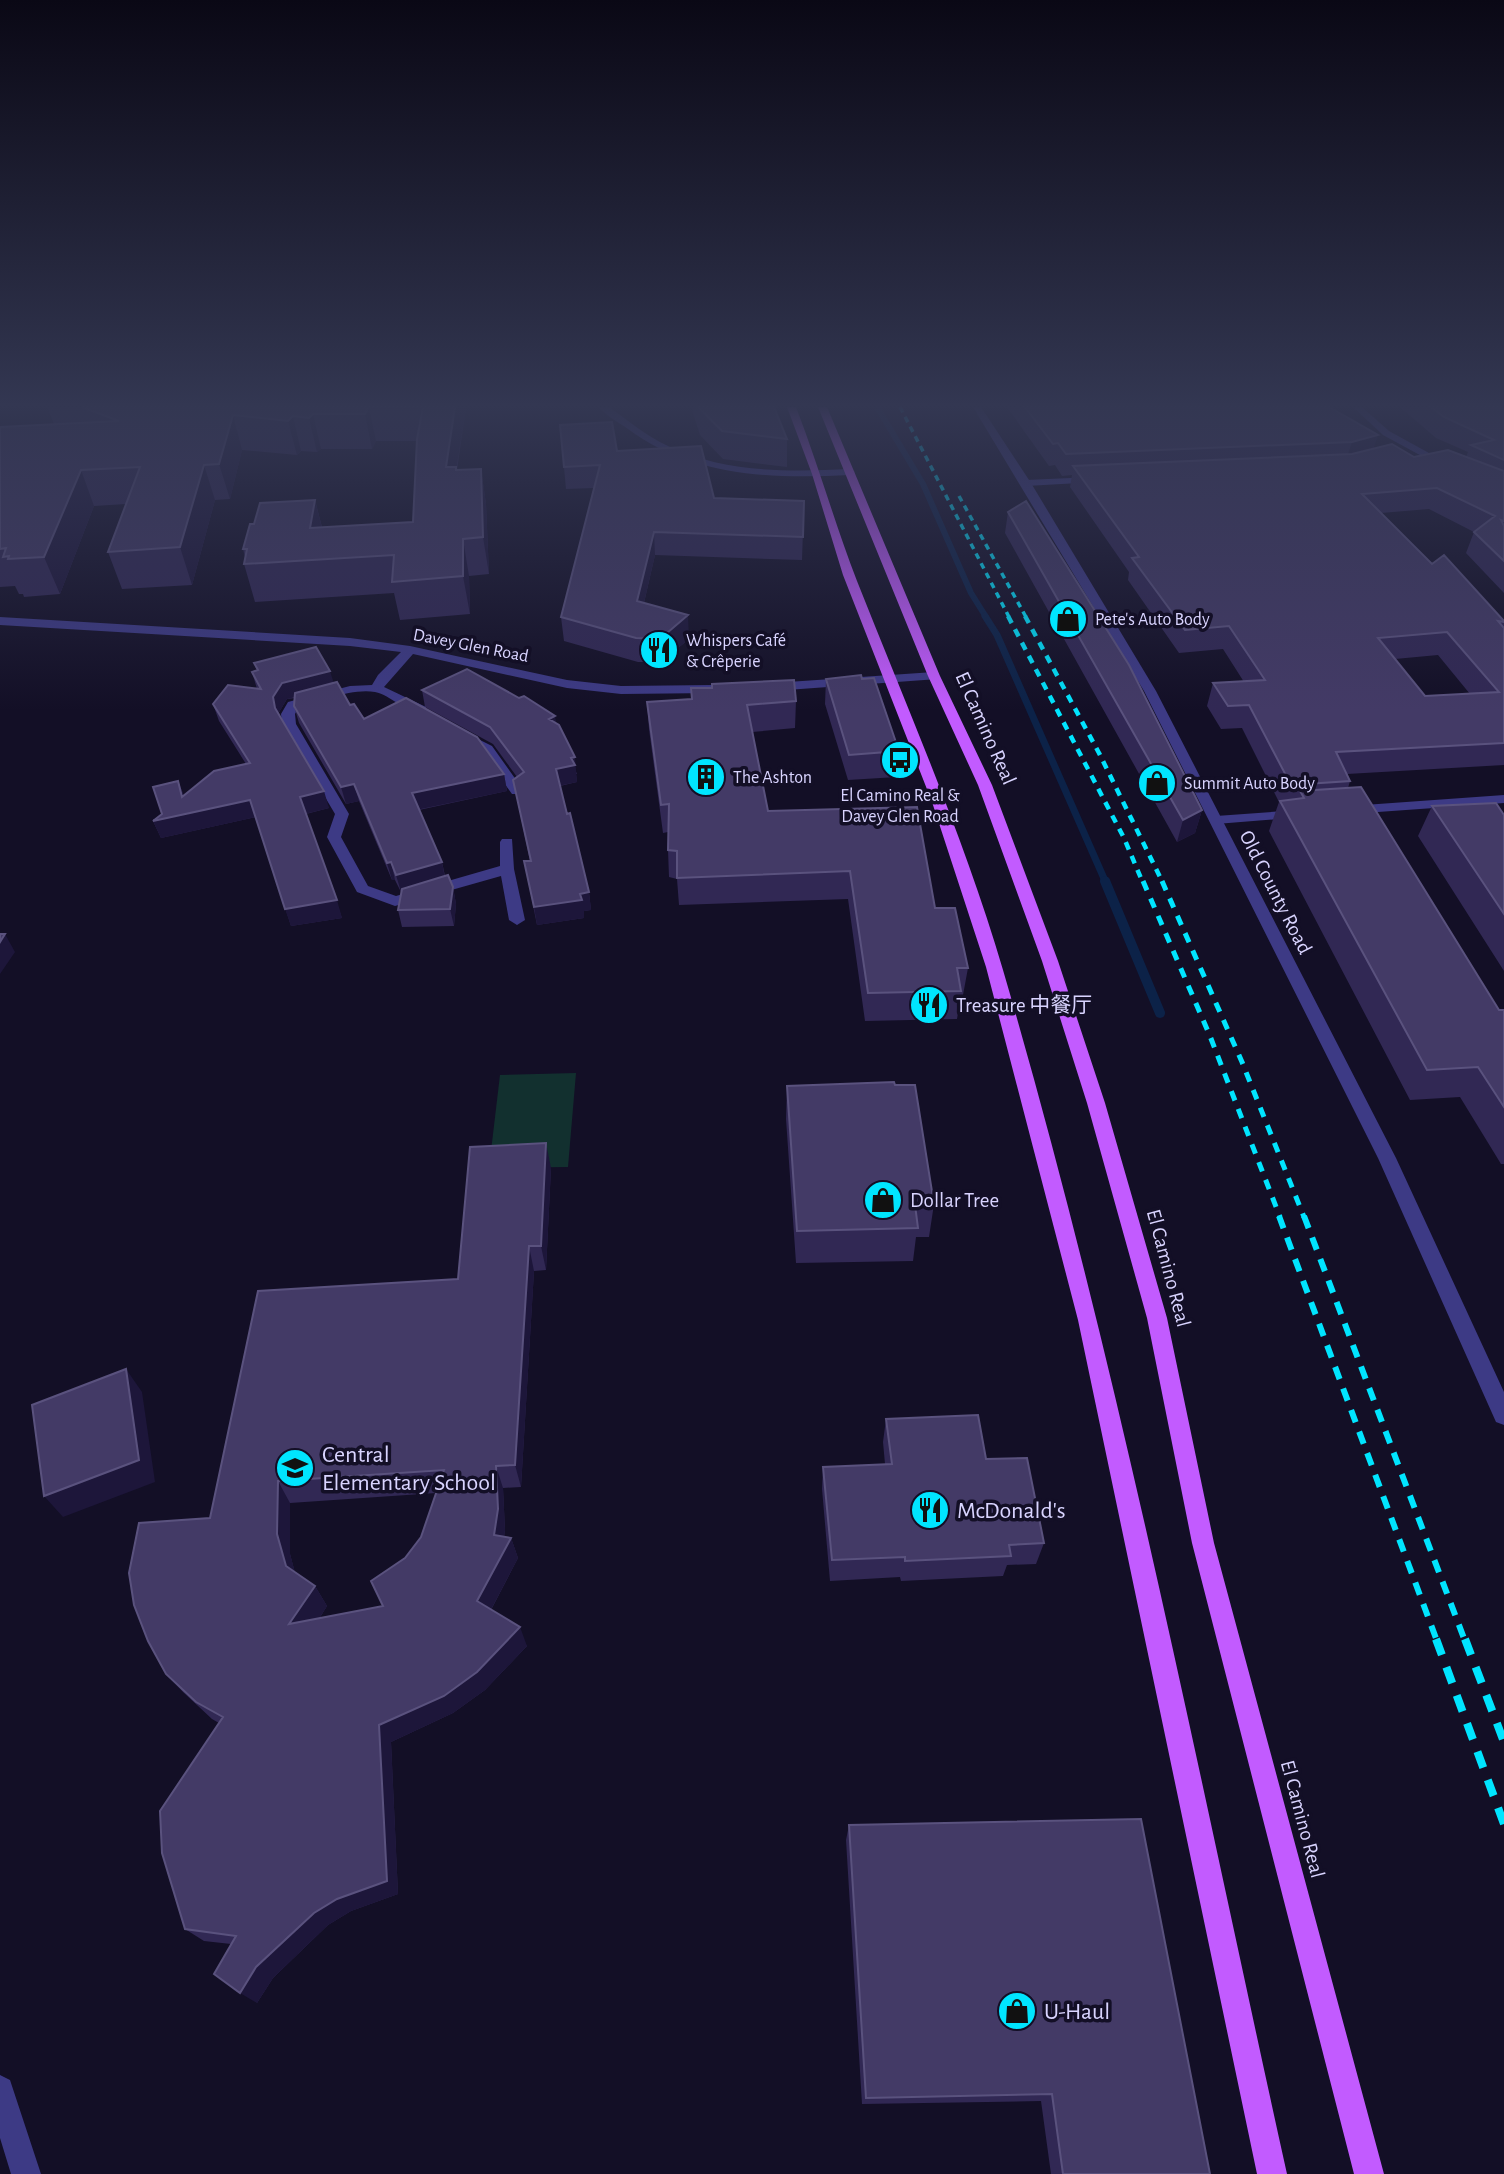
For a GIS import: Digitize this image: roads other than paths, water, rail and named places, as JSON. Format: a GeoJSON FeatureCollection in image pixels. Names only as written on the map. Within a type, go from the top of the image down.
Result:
{"type":"FeatureCollection","features":[{"type":"Feature","properties":{"kind":"main road"},"geometry":{"type":"LineString","coordinates":[[828,508],[849,575],[976,904],[1072,1255],[1174,1708],[1272,2174]]}},
{"type":"Feature","properties":{"kind":"main road","name":"El Camino Real"},"geometry":{"type":"LineString","coordinates":[[865,508],[934,676],[985,785],[1027,895],[1100,1115],[1157,1318],[1203,1543],[1369,2174]]}},
{"type":"Feature","properties":{"kind":"street","name":"Old County Road"},"geometry":{"type":"LineString","coordinates":[[1042,508],[1136,663],[1216,820],[1387,1158],[1504,1415]]}},
{"type":"Feature","properties":{"kind":"street","name":"Davey Glen Road"},"geometry":{"type":"LineString","coordinates":[[0,621],[235,633],[410,650],[567,684],[621,690],[731,689]]}},
{"type":"Feature","properties":{"kind":"street"},"geometry":{"type":"LineString","coordinates":[[377,688],[382,678],[410,650]]}},
{"type":"Feature","properties":{"kind":"street"},"geometry":{"type":"LineString","coordinates":[[762,688],[934,676]]}},
{"type":"Feature","properties":{"kind":"street"},"geometry":{"type":"LineString","coordinates":[[433,717],[377,688],[322,696],[293,705],[288,714],[289,724],[342,814],[334,837],[362,889],[395,901],[507,869]]}},
{"type":"Feature","properties":{"kind":"street"},"geometry":{"type":"LineString","coordinates":[[455,730],[487,749],[517,791]]}},
{"type":"Feature","properties":{"kind":"street"},"geometry":{"type":"LineString","coordinates":[[1336,811],[1504,799]]}},
{"type":"Feature","properties":{"kind":"street"},"geometry":{"type":"LineString","coordinates":[[1216,820],[1309,813]]}},
{"type":"Feature","properties":{"kind":"street"},"geometry":{"type":"LineString","coordinates":[[507,842],[507,869],[517,920]]}},
{"type":"Feature","properties":{"kind":"street"},"geometry":{"type":"LineString","coordinates":[[0,2090],[26,2174]]}},
{"type":"Feature","properties":{"kind":"waterway"},"geometry":{"type":"LineString","coordinates":[[934,508],[971,593],[986,617]]}},
{"type":"Feature","properties":{"kind":"waterway"},"geometry":{"type":"LineString","coordinates":[[985,616],[997,635],[1106,883]]}},
{"type":"Feature","properties":{"kind":"waterway"},"geometry":{"type":"LineString","coordinates":[[1105,881],[1160,1013]]}},
{"type":"Feature","properties":{"kind":"railway"},"geometry":{"type":"LineString","coordinates":[[953,508],[1009,617]]}},
{"type":"Feature","properties":{"kind":"railway"},"geometry":{"type":"LineString","coordinates":[[966,508],[1026,617]]}},
{"type":"Feature","properties":{"kind":"railway"},"geometry":{"type":"LineString","coordinates":[[1008,616],[1124,838],[1143,883]]}},
{"type":"Feature","properties":{"kind":"railway"},"geometry":{"type":"LineString","coordinates":[[1025,616],[1099,753],[1163,883]]}},
{"type":"Feature","properties":{"kind":"railway"},"geometry":{"type":"LineString","coordinates":[[1143,881],[1210,1036],[1280,1217]]}},
{"type":"Feature","properties":{"kind":"railway"},"geometry":{"type":"LineString","coordinates":[[1162,881],[1242,1062],[1304,1217]]}},
{"type":"Feature","properties":{"kind":"railway"},"geometry":{"type":"LineString","coordinates":[[1279,1216],[1437,1641]]}},
{"type":"Feature","properties":{"kind":"railway"},"geometry":{"type":"LineString","coordinates":[[1304,1216],[1465,1641]]}},
{"type":"Feature","properties":{"kind":"railway"},"geometry":{"type":"LineString","coordinates":[[1436,1639],[1504,1824]]}},
{"type":"Feature","properties":{"kind":"railway"},"geometry":{"type":"LineString","coordinates":[[1465,1639],[1504,1742]]}},
{"type":"Feature","properties":{"kind":"place","name":"Pete's Auto Body"},"geometry":{"type":"Point","coordinates":[1068,619]}},
{"type":"Feature","properties":{"kind":"place","name":"Whispers Café & Crêperie"},"geometry":{"type":"Point","coordinates":[659,650]}},
{"type":"Feature","properties":{"kind":"place","name":"El Camino Real & Davey Glen Road"},"geometry":{"type":"Point","coordinates":[900,760]}},
{"type":"Feature","properties":{"kind":"place","name":"The Ashton"},"geometry":{"type":"Point","coordinates":[706,777]}},
{"type":"Feature","properties":{"kind":"place","name":"Summit Auto Body"},"geometry":{"type":"Point","coordinates":[1157,783]}},
{"type":"Feature","properties":{"kind":"place","name":"Treasure 中餐厅"},"geometry":{"type":"Point","coordinates":[929,1005]}},
{"type":"Feature","properties":{"kind":"place","name":"Dollar Tree"},"geometry":{"type":"Point","coordinates":[883,1200]}},
{"type":"Feature","properties":{"kind":"place","name":"Central Elementary School"},"geometry":{"type":"Point","coordinates":[295,1468]}},
{"type":"Feature","properties":{"kind":"place","name":"McDonald's"},"geometry":{"type":"Point","coordinates":[930,1510]}},
{"type":"Feature","properties":{"kind":"place","name":"U-Haul"},"geometry":{"type":"Point","coordinates":[1017,2011]}}]}
